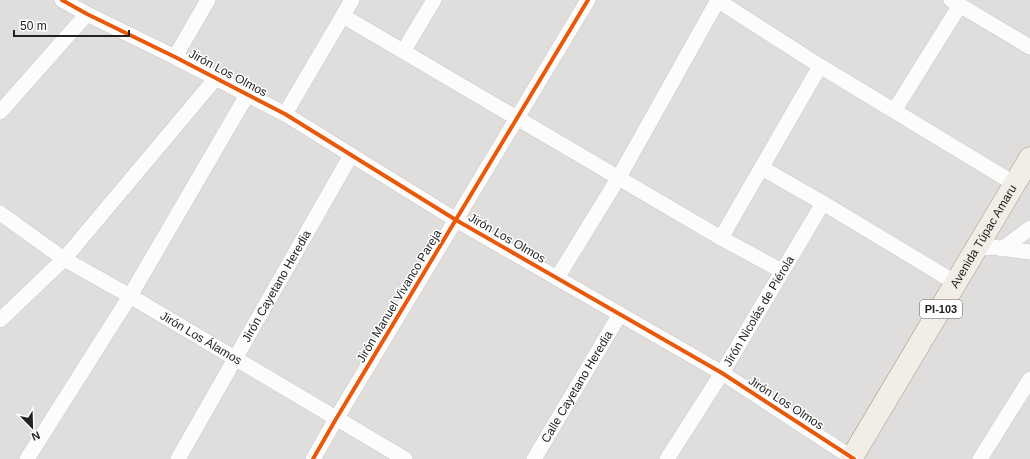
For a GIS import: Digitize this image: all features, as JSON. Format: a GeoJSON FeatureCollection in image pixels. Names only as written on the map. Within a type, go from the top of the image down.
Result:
{"type":"FeatureCollection","features":[{"type":"Feature","properties":{"kind":"main road","name":"Avenida Túpac Amaru"},"geometry":{"type":"LineString","coordinates":[[853,459],[1030,158]]}},
{"type":"Feature","properties":{"kind":"street","name":"Jirón Los Olmos"},"geometry":{"type":"LineString","coordinates":[[62,0],[285,114],[456,220],[722,373],[853,459]]}},
{"type":"Feature","properties":{"kind":"street"},"geometry":{"type":"LineString","coordinates":[[175,57],[208,0]]}},
{"type":"Feature","properties":{"kind":"street"},"geometry":{"type":"LineString","coordinates":[[285,114],[352,0]]}},
{"type":"Feature","properties":{"kind":"street"},"geometry":{"type":"LineString","coordinates":[[404,50],[434,0]]}},
{"type":"Feature","properties":{"kind":"street","name":"Jirón Manuel Vivanco Pareja"},"geometry":{"type":"LineString","coordinates":[[314,459],[336,419],[588,0]]}},
{"type":"Feature","properties":{"kind":"street"},"geometry":{"type":"LineString","coordinates":[[558,278],[619,177],[718,0],[820,66],[1015,184]]}},
{"type":"Feature","properties":{"kind":"street"},"geometry":{"type":"LineString","coordinates":[[894,111],[956,3],[1030,47]]}},
{"type":"Feature","properties":{"kind":"street"},"geometry":{"type":"LineString","coordinates":[[0,112],[87,14]]}},
{"type":"Feature","properties":{"kind":"street"},"geometry":{"type":"LineString","coordinates":[[343,16],[404,50],[721,238],[782,271]]}},
{"type":"Feature","properties":{"kind":"street"},"geometry":{"type":"LineString","coordinates":[[721,238],[820,66]]}},
{"type":"Feature","properties":{"kind":"street"},"geometry":{"type":"LineString","coordinates":[[0,320],[64,259],[216,78]]}},
{"type":"Feature","properties":{"kind":"street"},"geometry":{"type":"LineString","coordinates":[[27,459],[130,296],[247,94]]}},
{"type":"Feature","properties":{"kind":"street","name":"Jirón Cayetano Heredia"},"geometry":{"type":"LineString","coordinates":[[178,459],[351,155]]}},
{"type":"Feature","properties":{"kind":"street"},"geometry":{"type":"LineString","coordinates":[[762,168],[956,283]]}},
{"type":"Feature","properties":{"kind":"street","name":"Jirón Nicolás de Piérola"},"geometry":{"type":"LineString","coordinates":[[667,459],[722,373],[823,203]]}},
{"type":"Feature","properties":{"kind":"street","name":"Jirón Los Álamos"},"geometry":{"type":"LineString","coordinates":[[0,213],[64,259],[130,296],[405,459]]}},
{"type":"Feature","properties":{"kind":"street"},"geometry":{"type":"LineString","coordinates":[[1002,249],[1030,228]]}},
{"type":"Feature","properties":{"kind":"street"},"geometry":{"type":"LineString","coordinates":[[977,249],[992,247],[1030,252]]}},
{"type":"Feature","properties":{"kind":"street","name":"Calle Cayetano Heredia"},"geometry":{"type":"LineString","coordinates":[[534,459],[620,314]]}},
{"type":"Feature","properties":{"kind":"street"},"geometry":{"type":"LineString","coordinates":[[980,459],[1030,380]]}},
{"type":"Feature","properties":{"kind":"shaded area"},"geometry":{"type":"Polygon","coordinates":[[[0,0],[1030,0],[1030,459],[0,459],[0,0]]]}},
{"type":"Feature","properties":{"kind":"cycle path"},"geometry":{"type":"LineString","coordinates":[[62,0],[285,114],[456,220],[722,373],[854,459]]}},
{"type":"Feature","properties":{"kind":"cycle path"},"geometry":{"type":"LineString","coordinates":[[313,459],[588,0]]}}]}
